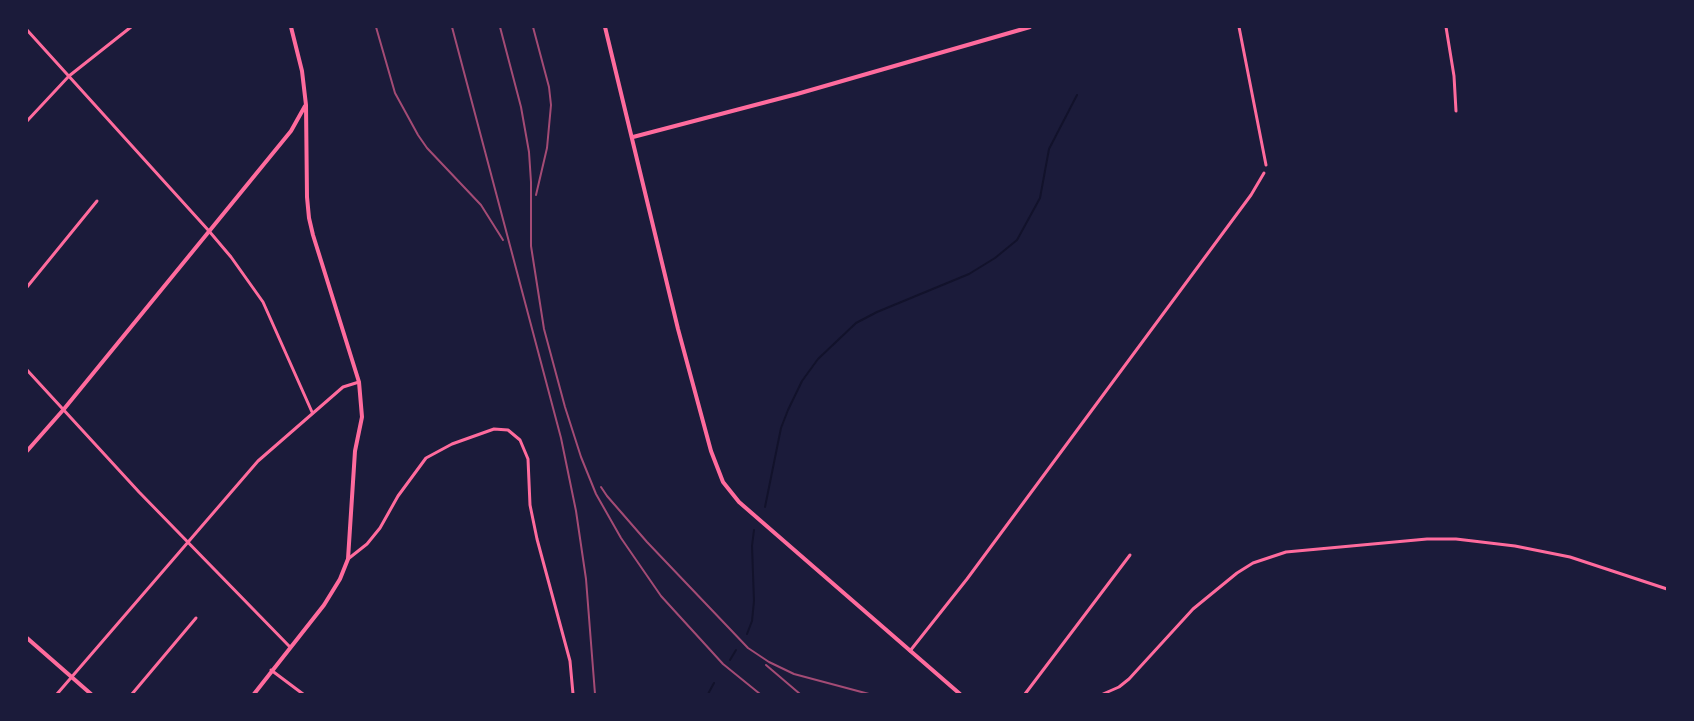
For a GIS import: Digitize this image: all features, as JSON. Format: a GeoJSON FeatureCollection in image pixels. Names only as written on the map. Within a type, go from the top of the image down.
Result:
{"type":"FeatureCollection","features":[{"type":"Feature","properties":{"kind":"street"},"geometry":{"type":"LineString","coordinates":[[27,121],[69,76],[130,27]]}},
{"type":"Feature","properties":{"kind":"street"},"geometry":{"type":"LineString","coordinates":[[254,694],[324,605],[340,579],[348,559],[355,451],[361,427],[362,400],[359,382],[309,218],[306,105],[302,70],[291,27]]}},
{"type":"Feature","properties":{"kind":"street"},"geometry":{"type":"LineString","coordinates":[[605,27],[678,328],[711,451],[723,483],[739,502],[960,694]]}},
{"type":"Feature","properties":{"kind":"street"},"geometry":{"type":"LineString","coordinates":[[633,137],[797,94],[1030,27]]}},
{"type":"Feature","properties":{"kind":"street"},"geometry":{"type":"LineString","coordinates":[[1239,27],[1266,165]]}},
{"type":"Feature","properties":{"kind":"street"},"geometry":{"type":"LineString","coordinates":[[1446,27],[1454,76],[1456,111]]}},
{"type":"Feature","properties":{"kind":"street"},"geometry":{"type":"LineString","coordinates":[[27,30],[209,231],[263,302],[312,412]]}},
{"type":"Feature","properties":{"kind":"street"},"geometry":{"type":"LineString","coordinates":[[27,451],[64,409],[291,131],[306,105]]}},
{"type":"Feature","properties":{"kind":"street"},"geometry":{"type":"LineString","coordinates":[[910,651],[967,579],[1251,195],[1264,173]]}},
{"type":"Feature","properties":{"kind":"street"},"geometry":{"type":"LineString","coordinates":[[27,286],[97,201]]}},
{"type":"Feature","properties":{"kind":"street"},"geometry":{"type":"LineString","coordinates":[[27,370],[139,492],[291,648]]}},
{"type":"Feature","properties":{"kind":"street"},"geometry":{"type":"LineString","coordinates":[[57,694],[258,461],[342,387],[359,382]]}},
{"type":"Feature","properties":{"kind":"street"},"geometry":{"type":"LineString","coordinates":[[348,559],[367,544],[380,528],[398,496],[426,458],[452,444],[494,429],[508,430],[520,440],[528,459],[530,505],[570,662],[573,694]]}},
{"type":"Feature","properties":{"kind":"street"},"geometry":{"type":"LineString","coordinates":[[1103,694],[1119,687],[1129,679],[1193,609],[1237,573],[1267,557],[1286,552],[1427,539],[1456,539],[1515,546],[1570,557],[1667,589]]}},
{"type":"Feature","properties":{"kind":"street"},"geometry":{"type":"LineString","coordinates":[[1025,694],[1130,555]]}},
{"type":"Feature","properties":{"kind":"street"},"geometry":{"type":"LineString","coordinates":[[132,694],[196,618]]}},
{"type":"Feature","properties":{"kind":"street"},"geometry":{"type":"LineString","coordinates":[[27,638],[91,694]]}},
{"type":"Feature","properties":{"kind":"street"},"geometry":{"type":"LineString","coordinates":[[271,670],[303,694]]}},
{"type":"Feature","properties":{"kind":"waterway"},"geometry":{"type":"LineString","coordinates":[[765,507],[781,428],[802,381],[818,359],[856,323],[969,274],[995,258],[1017,240],[1040,198],[1049,149],[1077,95]]}},
{"type":"Feature","properties":{"kind":"waterway"},"geometry":{"type":"LineString","coordinates":[[747,634],[752,621],[754,601],[752,546],[754,530]]}},
{"type":"Feature","properties":{"kind":"waterway"},"geometry":{"type":"LineString","coordinates":[[730,660],[736,650]]}},
{"type":"Feature","properties":{"kind":"waterway"},"geometry":{"type":"LineString","coordinates":[[708,694],[714,683]]}},
{"type":"Feature","properties":{"kind":"railway"},"geometry":{"type":"LineString","coordinates":[[376,27],[395,93],[418,135],[427,148],[481,205],[503,240]]}},
{"type":"Feature","properties":{"kind":"railway"},"geometry":{"type":"LineString","coordinates":[[452,27],[561,438],[576,511],[586,579],[595,694]]}},
{"type":"Feature","properties":{"kind":"railway"},"geometry":{"type":"LineString","coordinates":[[500,27],[521,107],[529,152],[531,246],[544,329],[581,457],[596,494],[621,538],[661,596],[723,664],[760,694]]}},
{"type":"Feature","properties":{"kind":"railway"},"geometry":{"type":"LineString","coordinates":[[533,27],[549,87],[551,105],[547,148],[536,195]]}},
{"type":"Feature","properties":{"kind":"railway"},"geometry":{"type":"LineString","coordinates":[[601,487],[647,542],[748,648],[769,662],[794,674],[869,694]]}},
{"type":"Feature","properties":{"kind":"railway"},"geometry":{"type":"LineString","coordinates":[[766,665],[800,694]]}}]}
